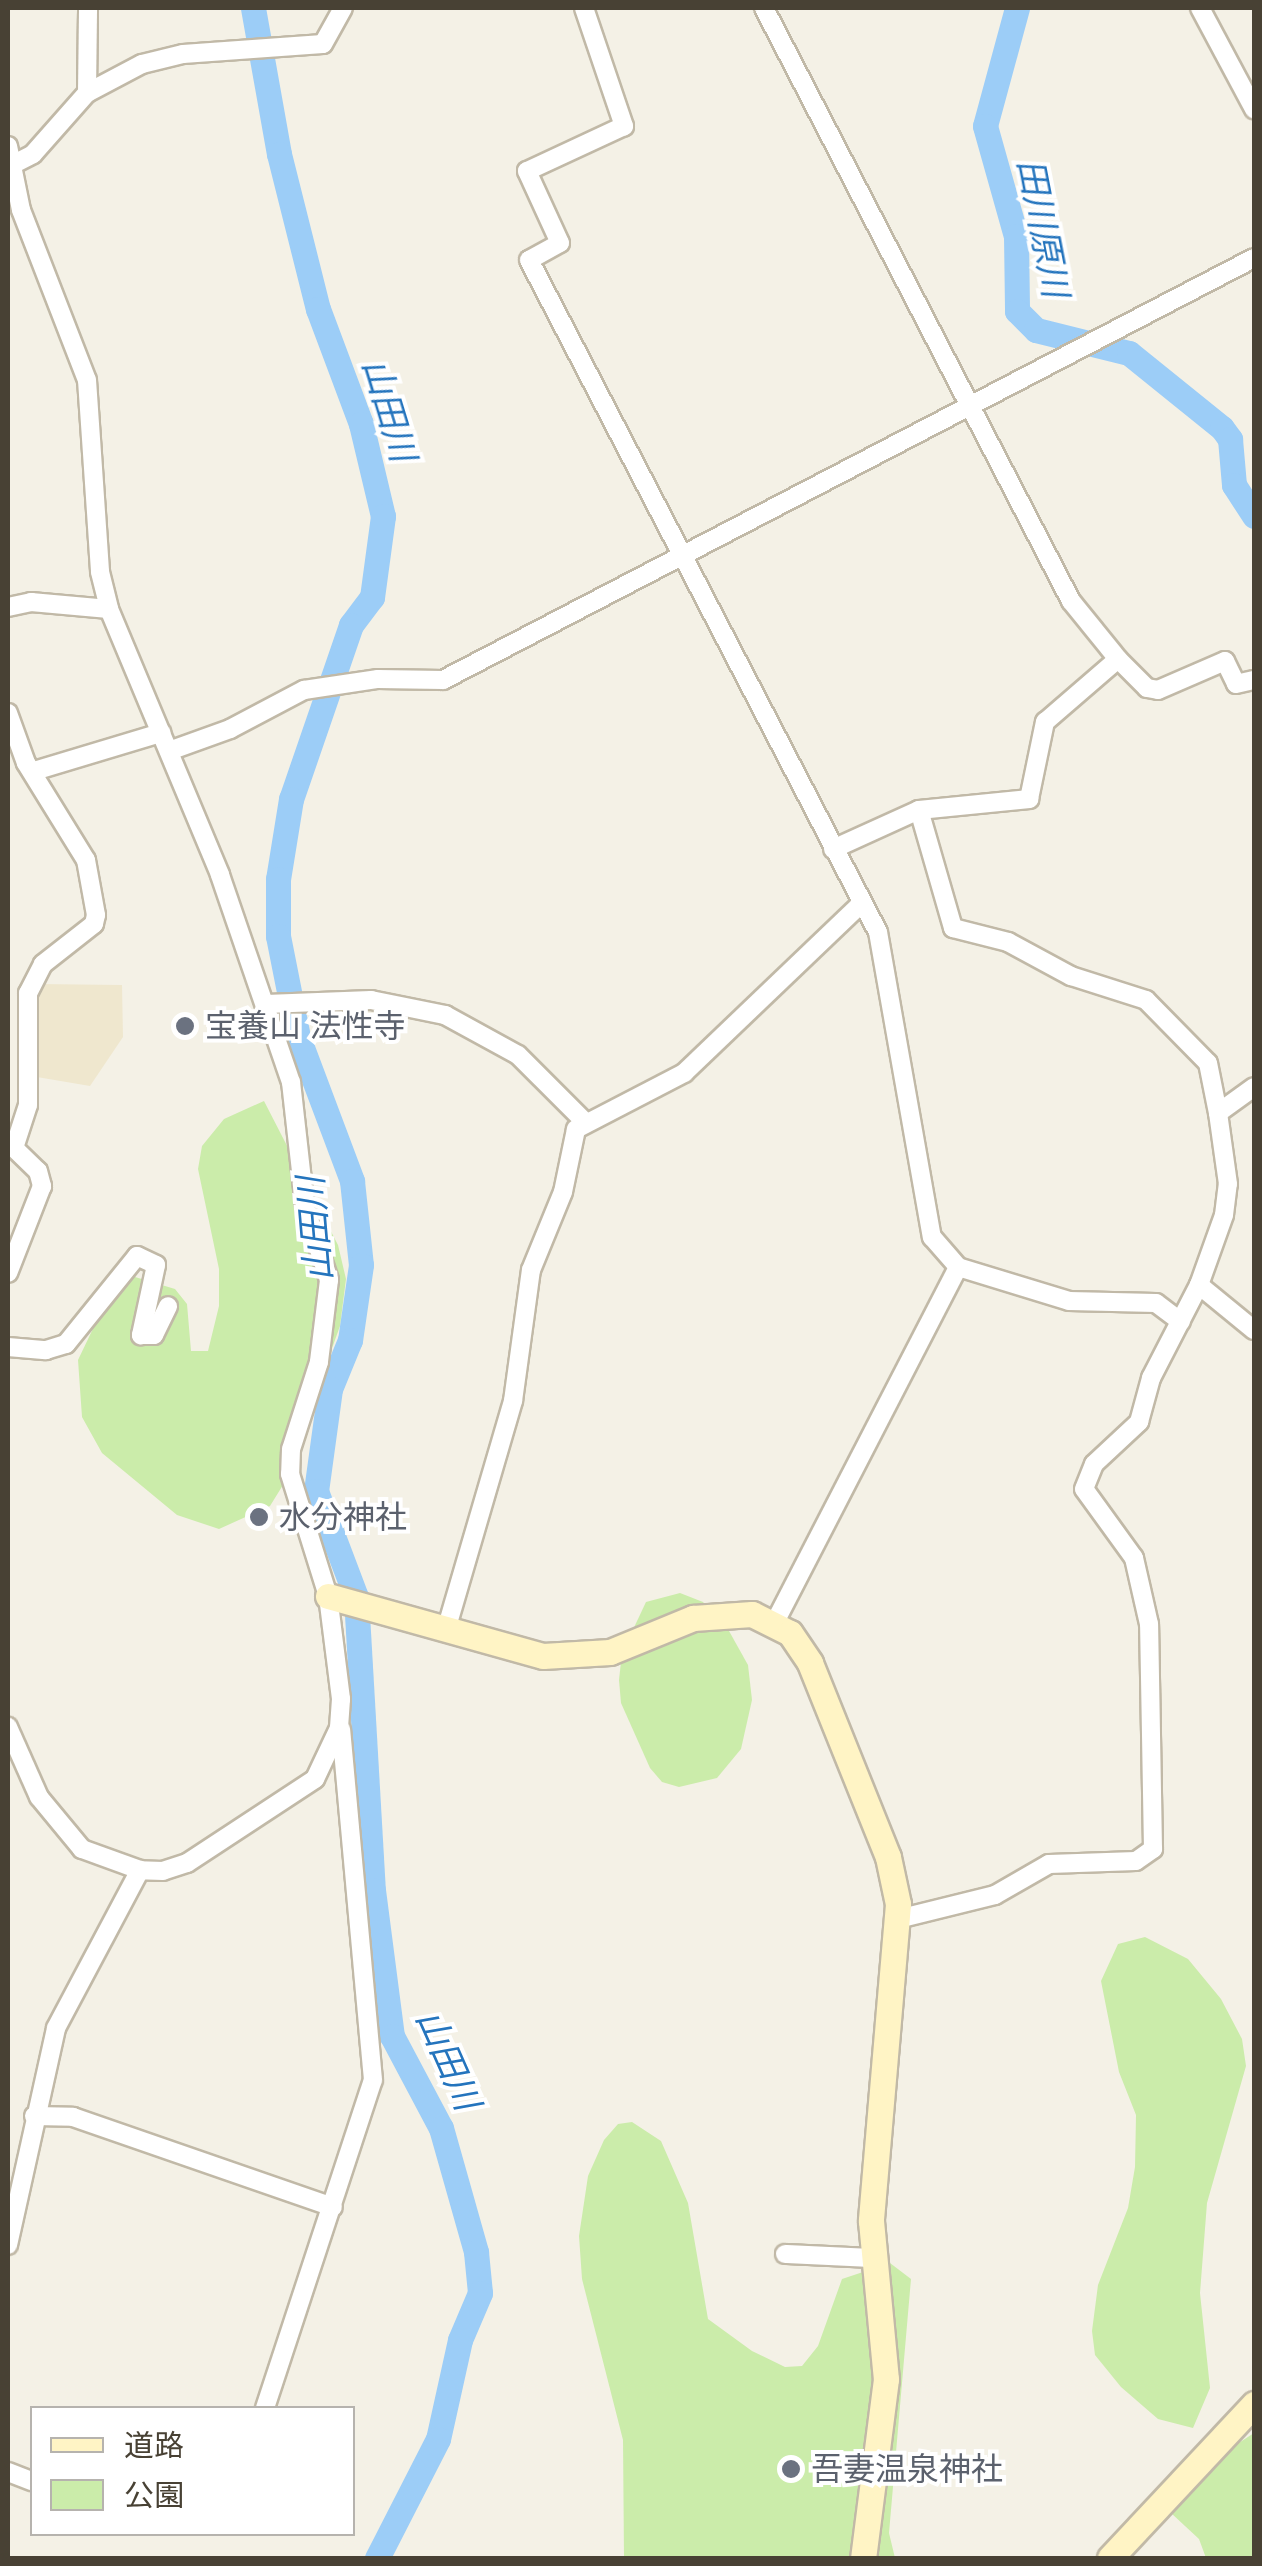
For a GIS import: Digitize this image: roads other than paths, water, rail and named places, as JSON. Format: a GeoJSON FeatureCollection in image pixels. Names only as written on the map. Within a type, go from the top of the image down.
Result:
{"type":"FeatureCollection","features":[{"type":"Feature","properties":{"kind":"street"},"geometry":{"type":"LineString","coordinates":[[87,93],[88,8]]}},
{"type":"Feature","properties":{"kind":"street"},"geometry":{"type":"LineString","coordinates":[[12,166],[87,93],[142,64],[183,54],[284,48],[328,40],[342,8]]}},
{"type":"Feature","properties":{"kind":"street"},"geometry":{"type":"LineString","coordinates":[[584,8],[624,126],[527,171],[560,244],[529,260],[878,932],[932,1237],[958,1267],[1069,1300],[1156,1303],[1181,1322]]}},
{"type":"Feature","properties":{"kind":"street"},"geometry":{"type":"LineString","coordinates":[[764,8],[1072,601],[1147,688],[1158,690],[1225,661],[1236,684],[1254,680]]}},
{"type":"Feature","properties":{"kind":"street"},"geometry":{"type":"LineString","coordinates":[[1200,8],[1254,109]]}},
{"type":"Feature","properties":{"kind":"street"},"geometry":{"type":"LineString","coordinates":[[8,146],[21,210],[87,380],[100,572],[109,609],[271,1003],[292,1082],[305,1207],[329,1280],[319,1362],[291,1449],[290,1474],[333,1597],[340,1666],[340,1728],[375,2065],[266,2406]]}},
{"type":"Feature","properties":{"kind":"street"},"geometry":{"type":"LineString","coordinates":[[23,768],[165,742],[318,688],[359,681],[444,680],[1254,258]]}},
{"type":"Feature","properties":{"kind":"street"},"geometry":{"type":"LineString","coordinates":[[8,607],[31,602],[109,609]]}},
{"type":"Feature","properties":{"kind":"street"},"geometry":{"type":"LineString","coordinates":[[834,849],[919,810],[1029,799],[1044,722],[1118,658]]}},
{"type":"Feature","properties":{"kind":"street"},"geometry":{"type":"LineString","coordinates":[[8,713],[23,768],[86,860],[96,915],[94,924],[42,964],[28,993],[28,1105],[14,1148],[38,1171],[42,1186],[8,1272]]}},
{"type":"Feature","properties":{"kind":"street"},"geometry":{"type":"LineString","coordinates":[[898,1918],[995,1895],[1049,1864],[1136,1861],[1153,1849],[1149,1624],[1134,1558],[1084,1490],[1094,1464],[1139,1422],[1152,1378],[1199,1285],[1224,1215],[1228,1184],[1208,1063],[1146,1000],[1071,976],[1008,942],[960,931],[947,921],[919,810]]}},
{"type":"Feature","properties":{"kind":"street"},"geometry":{"type":"LineString","coordinates":[[583,1120],[614,1112],[684,1073],[862,903]]}},
{"type":"Feature","properties":{"kind":"street"},"geometry":{"type":"LineString","coordinates":[[271,1003],[306,1000],[406,1004],[490,1034],[583,1120]]}},
{"type":"Feature","properties":{"kind":"street"},"geometry":{"type":"LineString","coordinates":[[1218,1112],[1254,1087]]}},
{"type":"Feature","properties":{"kind":"street"},"geometry":{"type":"LineString","coordinates":[[446,1630],[513,1401],[530,1270],[583,1120]]}},
{"type":"Feature","properties":{"kind":"street"},"geometry":{"type":"LineString","coordinates":[[8,1347],[46,1350],[66,1344],[138,1256],[156,1266],[141,1335],[154,1335],[168,1306]]}},
{"type":"Feature","properties":{"kind":"street"},"geometry":{"type":"LineString","coordinates":[[775,1622],[958,1267]]}},
{"type":"Feature","properties":{"kind":"street"},"geometry":{"type":"LineString","coordinates":[[1199,1285],[1254,1330]]}},
{"type":"Feature","properties":{"kind":"street"},"geometry":{"type":"LineString","coordinates":[[333,1597],[512,1651],[574,1656],[610,1652],[713,1614],[752,1614],[775,1622],[803,1650],[831,1707],[893,1872],[898,1918],[873,2258],[886,2378],[863,2558]]}},
{"type":"Feature","properties":{"kind":"street"},"geometry":{"type":"LineString","coordinates":[[8,1727],[40,1797],[82,1849],[140,1870],[187,1863],[303,1791],[323,1768],[340,1728]]}},
{"type":"Feature","properties":{"kind":"street"},"geometry":{"type":"LineString","coordinates":[[8,2245],[56,2028],[140,1870]]}},
{"type":"Feature","properties":{"kind":"street"},"geometry":{"type":"LineString","coordinates":[[34,2116],[74,2116],[332,2206]]}},
{"type":"Feature","properties":{"kind":"street"},"geometry":{"type":"LineString","coordinates":[[785,2254],[873,2258]]}},
{"type":"Feature","properties":{"kind":"street"},"geometry":{"type":"LineString","coordinates":[[1110,2558],[1254,2404]]}},
{"type":"Feature","properties":{"kind":"waterway","name":"山田川"},"geometry":{"type":"LineString","coordinates":[[253,8],[279,154],[318,309],[361,424],[383,516],[372,597],[351,625],[291,799],[278,879],[278,936],[298,1037],[352,1181],[361,1265],[350,1340],[330,1389],[316,1491],[356,1597],[373,1890],[392,2036],[441,2128],[476,2252],[480,2293],[460,2340],[438,2439],[377,2558]]}},
{"type":"Feature","properties":{"kind":"waterway","name":"田川原川"},"geometry":{"type":"LineString","coordinates":[[1017,8],[985,126],[1016,236],[1017,311],[1036,330],[1129,353],[1222,428],[1230,439],[1234,485],[1254,516]]}},
{"type":"Feature","properties":{"kind":"place","name":"宝養山 法性寺"},"geometry":{"type":"Point","coordinates":[185,1026]}},
{"type":"Feature","properties":{"kind":"place","name":"水分神社"},"geometry":{"type":"Point","coordinates":[259,1517]}},
{"type":"Feature","properties":{"kind":"place","name":"吾妻温泉神社"},"geometry":{"type":"Point","coordinates":[791,2469]}}]}
